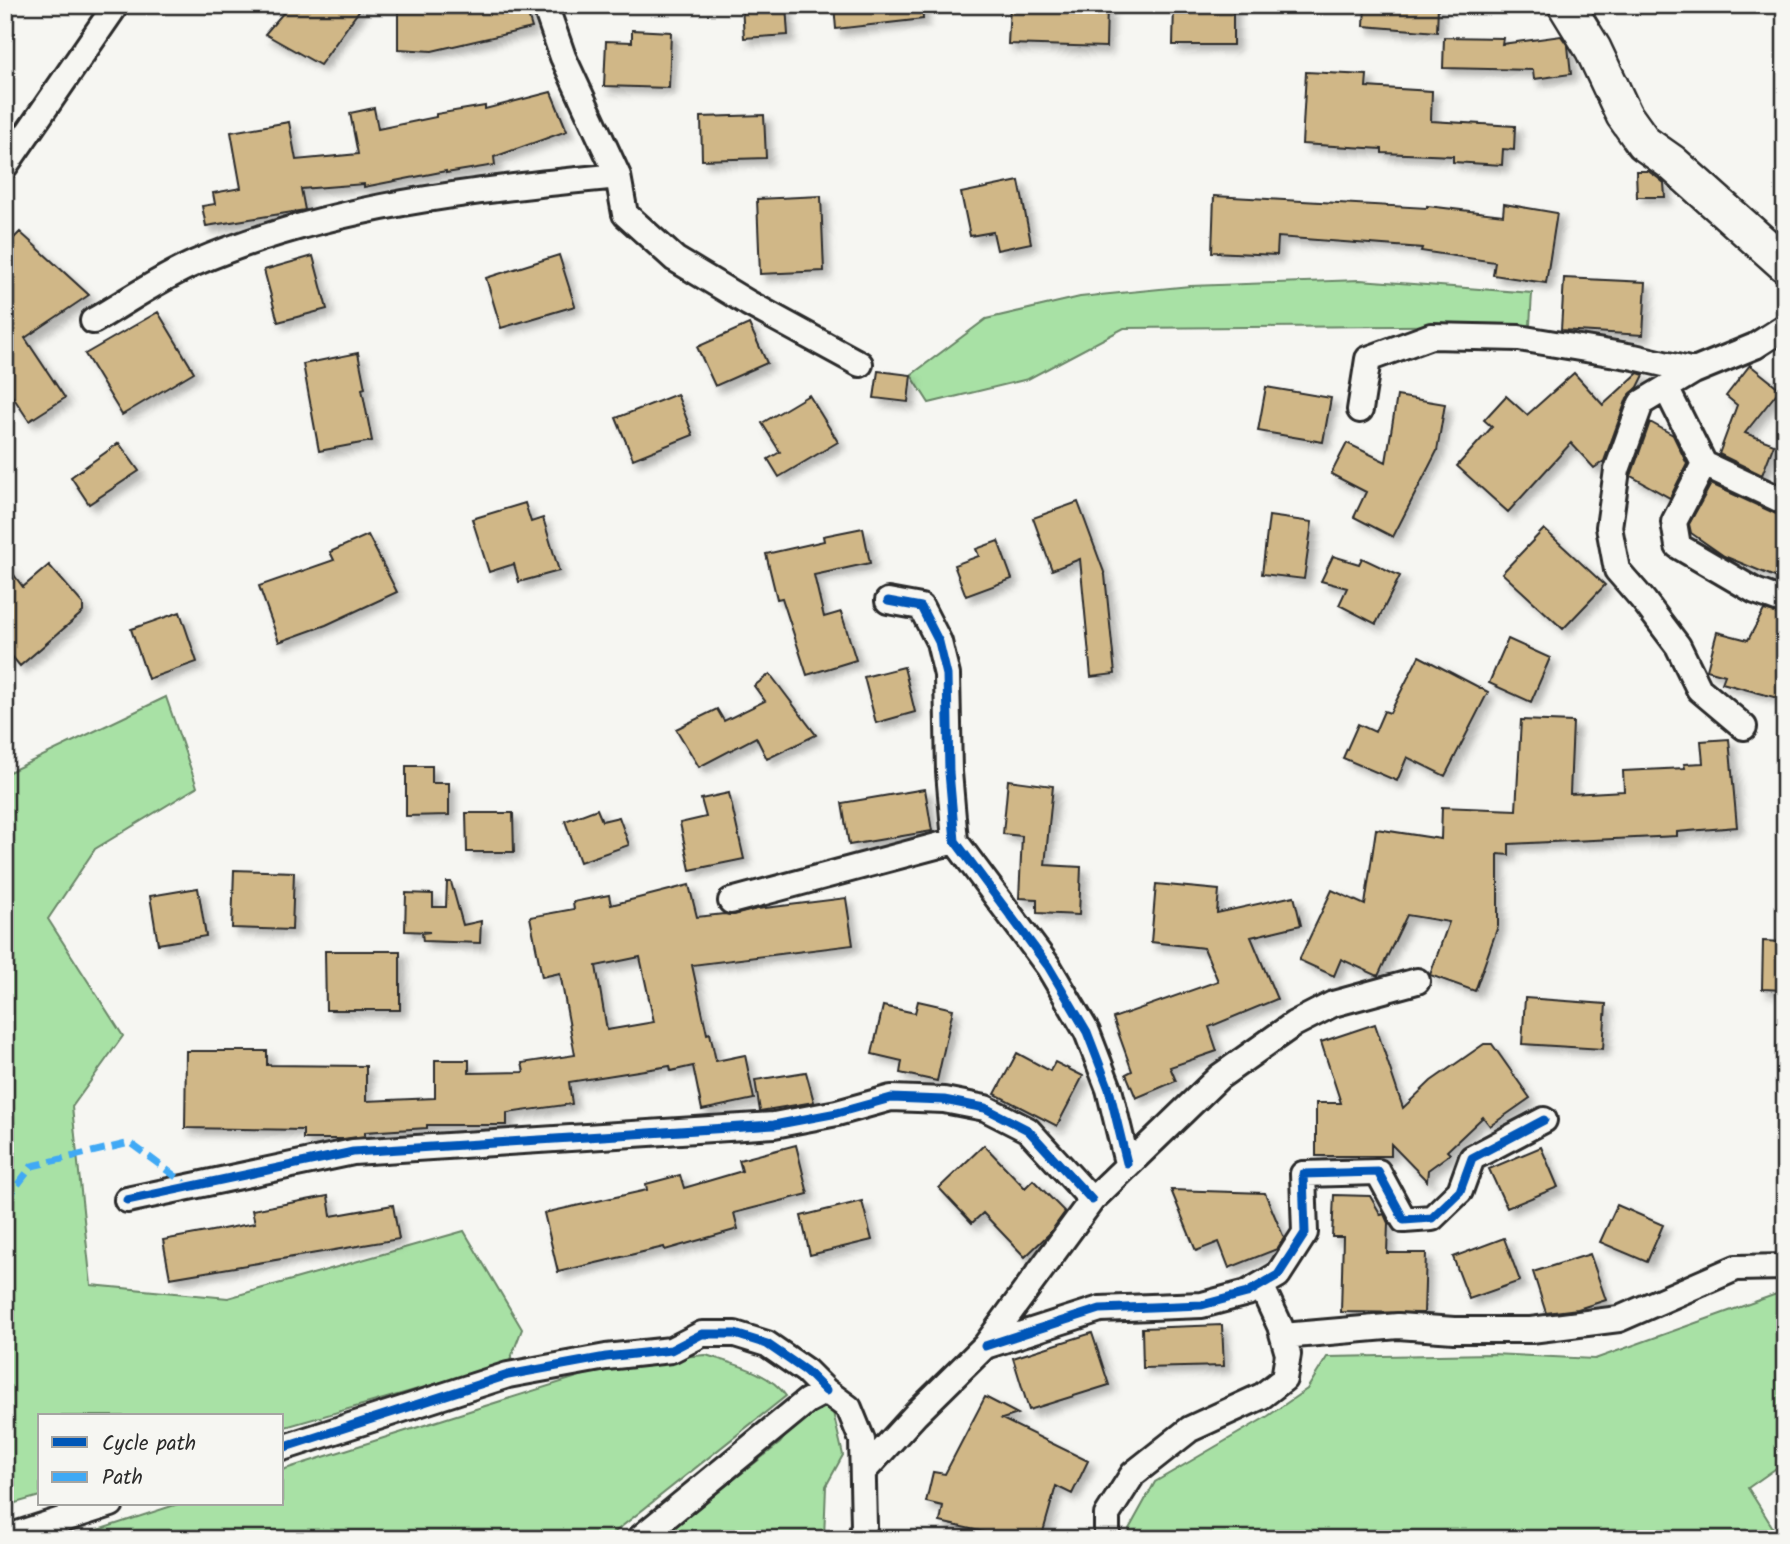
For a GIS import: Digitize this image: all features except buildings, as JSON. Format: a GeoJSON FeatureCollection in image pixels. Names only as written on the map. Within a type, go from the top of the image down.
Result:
{"type":"FeatureCollection","features":[{"type":"Feature","properties":{"kind":"street"},"geometry":{"type":"LineString","coordinates":[[5,166],[116,5]]}},
{"type":"Feature","properties":{"kind":"street"},"geometry":{"type":"LineString","coordinates":[[545,5],[563,57],[618,176],[625,214],[676,258],[748,303],[860,364]]}},
{"type":"Feature","properties":{"kind":"street"},"geometry":{"type":"LineString","coordinates":[[1566,5],[1593,49],[1624,115],[1644,143],[1671,162],[1785,264]]}},
{"type":"Feature","properties":{"kind":"street"},"geometry":{"type":"LineString","coordinates":[[93,321],[191,264],[250,241],[320,219],[403,202],[495,188],[618,176]]}},
{"type":"Feature","properties":{"kind":"street"},"geometry":{"type":"LineString","coordinates":[[1744,727],[1699,689],[1678,646],[1617,570],[1609,527],[1617,470],[1641,403],[1694,371],[1755,346],[1785,327]]}},
{"type":"Feature","properties":{"kind":"street"},"geometry":{"type":"LineString","coordinates":[[1360,410],[1368,359],[1431,336],[1519,338],[1634,357],[1694,371]]}},
{"type":"Feature","properties":{"kind":"street"},"geometry":{"type":"LineString","coordinates":[[1666,388],[1704,464],[1785,502]]}},
{"type":"Feature","properties":{"kind":"street"},"geometry":{"type":"LineString","coordinates":[[1704,464],[1674,522],[1678,546],[1755,591],[1785,602]]}},
{"type":"Feature","properties":{"kind":"street"},"geometry":{"type":"LineString","coordinates":[[888,601],[921,607],[939,642],[947,675],[949,772],[955,841],[1048,965],[1087,1032],[1109,1089],[1127,1163]]}},
{"type":"Feature","properties":{"kind":"street"},"geometry":{"type":"LineString","coordinates":[[731,901],[955,841]]}},
{"type":"Feature","properties":{"kind":"street"},"geometry":{"type":"LineString","coordinates":[[863,1472],[916,1414],[985,1346],[1092,1200],[1127,1163],[1219,1077],[1294,1024],[1333,1004],[1417,981]]}},
{"type":"Feature","properties":{"kind":"street"},"geometry":{"type":"LineString","coordinates":[[127,1200],[353,1152],[774,1125],[837,1113],[891,1098],[944,1100],[985,1108],[1028,1130],[1092,1200]]}},
{"type":"Feature","properties":{"kind":"street"},"geometry":{"type":"LineString","coordinates":[[985,1346],[1100,1309],[1202,1305],[1247,1293],[1278,1275],[1305,1233],[1303,1174],[1378,1172],[1404,1220],[1432,1218],[1460,1191],[1472,1158],[1544,1120]]}},
{"type":"Feature","properties":{"kind":"street"},"geometry":{"type":"LineString","coordinates":[[1283,1336],[1398,1326],[1454,1330],[1531,1330],[1619,1319],[1736,1268],[1785,1267]]}},
{"type":"Feature","properties":{"kind":"street"},"geometry":{"type":"LineString","coordinates":[[1107,1539],[1107,1515],[1133,1474],[1190,1429],[1262,1396],[1284,1379],[1288,1354],[1261,1285]]}},
{"type":"Feature","properties":{"kind":"street"},"geometry":{"type":"LineString","coordinates":[[284,1447],[508,1375],[606,1357],[671,1350],[702,1334],[735,1334],[767,1344],[806,1371],[826,1391],[849,1408],[862,1440],[864,1526],[860,1539]]}},
{"type":"Feature","properties":{"kind":"street"},"geometry":{"type":"LineString","coordinates":[[639,1539],[807,1401],[826,1391]]}},
{"type":"Feature","properties":{"kind":"street"},"geometry":{"type":"LineString","coordinates":[[5,1538],[105,1506]]}},
{"type":"Feature","properties":{"kind":"green space"},"geometry":{"type":"Polygon","coordinates":[[[1360,280],[1532,293],[1530,325],[1124,328],[1028,379],[929,403],[911,375],[986,319],[1080,297],[1190,286],[1360,280]]]}},
{"type":"Feature","properties":{"kind":"green space"},"geometry":{"type":"Polygon","coordinates":[[[166,697],[197,787],[95,849],[48,919],[123,1036],[72,1107],[91,1285],[228,1298],[464,1231],[522,1329],[509,1363],[284,1427],[284,1414],[38,1414],[38,1497],[5,1506],[5,774],[166,697]]]}},
{"type":"Feature","properties":{"kind":"green space"},"geometry":{"type":"Polygon","coordinates":[[[1785,1291],[1785,1462],[1748,1488],[1780,1539],[1131,1539],[1129,1529],[1155,1482],[1268,1416],[1307,1389],[1327,1357],[1492,1354],[1595,1359],[1785,1291]]]}},
{"type":"Feature","properties":{"kind":"green space"},"geometry":{"type":"Polygon","coordinates":[[[706,1355],[761,1375],[786,1396],[606,1539],[70,1539],[172,1506],[284,1506],[284,1469],[628,1361],[706,1355]]]}},
{"type":"Feature","properties":{"kind":"green space"},"geometry":{"type":"Polygon","coordinates":[[[813,1399],[833,1412],[843,1455],[826,1486],[824,1539],[659,1539],[780,1443],[813,1399]]]}},
{"type":"Feature","properties":{"kind":"marked path"},"geometry":{"type":"LineString","coordinates":[[5,1201],[32,1166],[130,1143],[190,1187]]}},
{"type":"Feature","properties":{"kind":"cycle path"},"geometry":{"type":"LineString","coordinates":[[888,601],[921,607],[939,642],[947,675],[949,772],[955,841],[1048,966],[1087,1032],[1109,1089],[1127,1163]]}},
{"type":"Feature","properties":{"kind":"cycle path"},"geometry":{"type":"LineString","coordinates":[[127,1200],[353,1152],[774,1125],[837,1113],[891,1098],[944,1100],[985,1108],[1028,1130],[1092,1200]]}},
{"type":"Feature","properties":{"kind":"cycle path"},"geometry":{"type":"LineString","coordinates":[[985,1346],[1100,1309],[1202,1305],[1247,1293],[1278,1275],[1305,1233],[1303,1174],[1378,1172],[1404,1220],[1432,1218],[1460,1191],[1472,1158],[1544,1120]]}},
{"type":"Feature","properties":{"kind":"cycle path"},"geometry":{"type":"LineString","coordinates":[[284,1447],[508,1375],[606,1357],[671,1350],[702,1334],[735,1334],[767,1344],[806,1371],[826,1391]]}}]}
